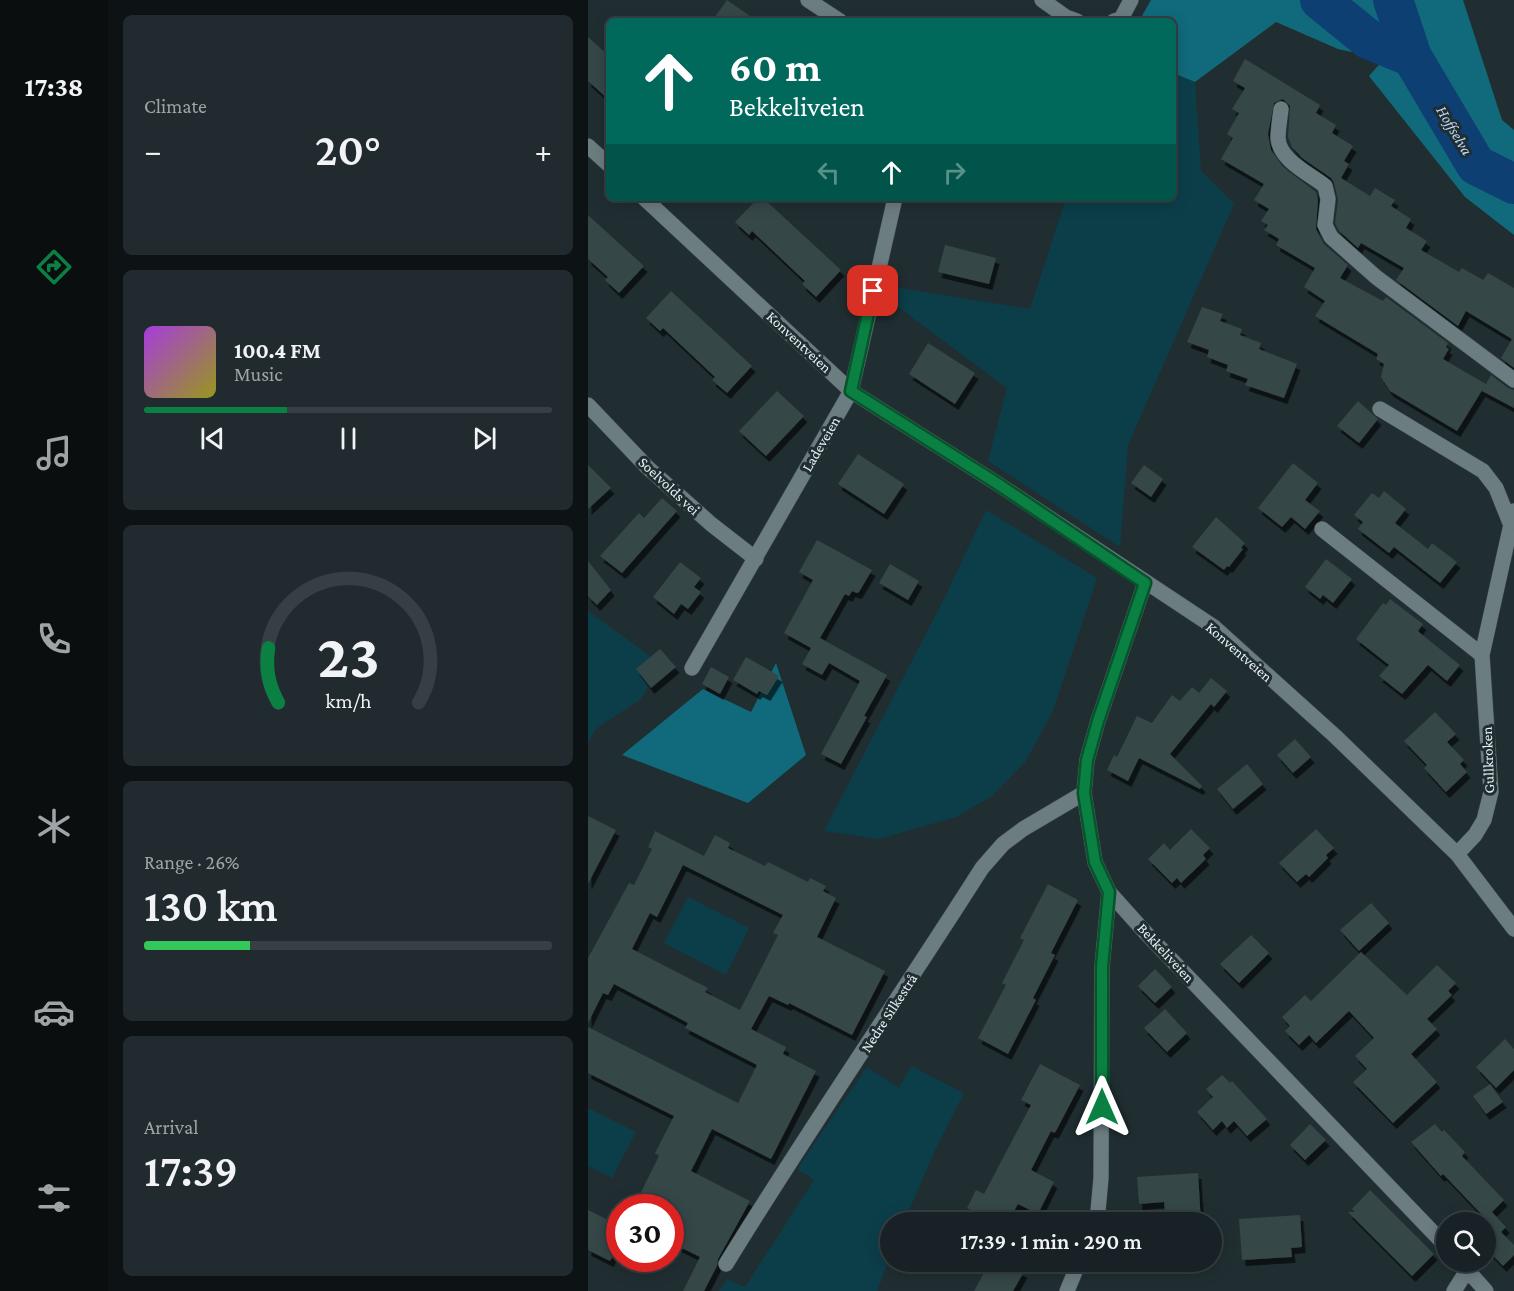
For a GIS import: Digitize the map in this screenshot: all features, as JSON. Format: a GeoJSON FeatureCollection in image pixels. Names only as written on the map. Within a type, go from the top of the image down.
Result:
{"type":"FeatureCollection","features":[{"type":"Feature","properties":{"kind":"street"},"geometry":{"type":"LineString","coordinates":[[808,0],[835,18]]}},
{"type":"Feature","properties":{"kind":"street"},"geometry":{"type":"LineString","coordinates":[[1042,0],[1069,18]]}},
{"type":"Feature","properties":{"kind":"street"},"geometry":{"type":"LineString","coordinates":[[1122,18],[1131,0]]}},
{"type":"Feature","properties":{"kind":"street"},"geometry":{"type":"LineString","coordinates":[[1281,109],[1278,140],[1283,151],[1293,162],[1325,186],[1328,199],[1325,225],[1331,237],[1376,276],[1514,380]]}},
{"type":"Feature","properties":{"kind":"street"},"geometry":{"type":"LineString","coordinates":[[588,146],[606,162]]}},
{"type":"Feature","properties":{"kind":"street","name":"Konventveien"},"geometry":{"type":"LineString","coordinates":[[647,201],[851,391],[998,484],[1214,627],[1335,736],[1457,854],[1514,928]]}},
{"type":"Feature","properties":{"kind":"street","name":"Ladeveien"},"geometry":{"type":"LineString","coordinates":[[692,668],[851,391],[894,201]]}},
{"type":"Feature","properties":{"kind":"street","name":"Soelvolds vei"},"geometry":{"type":"LineString","coordinates":[[588,405],[647,467],[711,524],[756,559]]}},
{"type":"Feature","properties":{"kind":"street","name":"Gullkroken"},"geometry":{"type":"LineString","coordinates":[[1380,409],[1483,471],[1496,488],[1512,517],[1482,655],[1491,792],[1484,820],[1475,835],[1457,854]]}},
{"type":"Feature","properties":{"kind":"street"},"geometry":{"type":"LineString","coordinates":[[1322,529],[1482,655]]}},
{"type":"Feature","properties":{"kind":"street","name":"Bekkeliveien"},"geometry":{"type":"LineString","coordinates":[[1145,583],[1087,760],[1084,793],[1095,862],[1109,892],[1152,940],[1436,1236]]}},
{"type":"Feature","properties":{"kind":"street","name":"Nedre Silkestrå"},"geometry":{"type":"LineString","coordinates":[[726,1264],[773,1187],[982,868],[1003,844],[1023,829],[1084,793]]}},
{"type":"Feature","properties":{"kind":"street"},"geometry":{"type":"LineString","coordinates":[[1098,1212],[1101,1178],[1102,967],[1109,892]]}},
{"type":"Feature","properties":{"kind":"street"},"geometry":{"type":"LineString","coordinates":[[1067,1291],[1075,1272]]}},
{"type":"Feature","properties":{"kind":"street"},"geometry":{"type":"LineString","coordinates":[[1454,1291],[1461,1272]]}},
{"type":"Feature","properties":{"kind":"street"},"geometry":{"type":"LineString","coordinates":[[1470,1272],[1486,1291]]}},
{"type":"Feature","properties":{"kind":"shaded area"},"geometry":{"type":"Polygon","coordinates":[[[1151,0],[1463,0],[1502,120],[1514,130],[1514,235],[1465,197],[1369,76],[1384,59],[1338,49],[1276,22],[1195,82],[1176,74],[1176,18],[1141,18],[1151,0]]]}},
{"type":"Feature","properties":{"kind":"shaded area"},"geometry":{"type":"Polygon","coordinates":[[[1176,74],[1195,82],[1201,171],[1234,204],[1128,445],[1120,547],[988,461],[1007,388],[882,295],[886,286],[1030,309],[1065,201],[1176,201],[1176,74]]]}},
{"type":"Feature","properties":{"kind":"shaded area"},"geometry":{"type":"Polygon","coordinates":[[[986,510],[1097,578],[1052,713],[1025,762],[992,796],[956,817],[879,839],[824,831],[945,597],[986,510]]]}},
{"type":"Feature","properties":{"kind":"shaded area"},"geometry":{"type":"Polygon","coordinates":[[[588,611],[661,664],[641,699],[597,728],[588,742],[588,611]]]}},
{"type":"Feature","properties":{"kind":"shaded area"},"geometry":{"type":"Polygon","coordinates":[[[776,663],[806,755],[748,803],[622,755],[703,689],[751,712],[776,663]]]}},
{"type":"Feature","properties":{"kind":"shaded area"},"geometry":{"type":"Polygon","coordinates":[[[688,897],[749,928],[726,975],[664,943],[688,897]]]}},
{"type":"Feature","properties":{"kind":"shaded area"},"geometry":{"type":"Polygon","coordinates":[[[911,1066],[964,1093],[937,1146],[908,1212],[880,1212],[880,1272],[884,1272],[877,1291],[719,1291],[727,1279],[745,1287],[814,1180],[797,1169],[867,1067],[899,1088],[911,1066]]]}},
{"type":"Feature","properties":{"kind":"shaded area"},"geometry":{"type":"Polygon","coordinates":[[[588,1108],[636,1132],[612,1178],[588,1166],[588,1108]]]}},
{"type":"Feature","properties":{"kind":"building"},"geometry":{"type":"Polygon","coordinates":[[[727,0],[753,18],[714,18],[727,0]]]}},
{"type":"Feature","properties":{"kind":"building"},"geometry":{"type":"Polygon","coordinates":[[[588,37],[606,53],[606,97],[588,81],[588,37]]]}},
{"type":"Feature","properties":{"kind":"building"},"geometry":{"type":"Polygon","coordinates":[[[1245,59],[1320,105],[1316,113],[1336,125],[1332,133],[1353,146],[1344,161],[1349,164],[1341,178],[1370,196],[1375,188],[1395,200],[1391,206],[1411,219],[1406,228],[1427,241],[1421,250],[1459,272],[1462,268],[1483,280],[1488,273],[1514,288],[1514,368],[1501,358],[1512,339],[1466,311],[1458,326],[1396,280],[1404,268],[1361,243],[1358,248],[1339,231],[1335,223],[1338,200],[1334,183],[1331,178],[1302,158],[1292,147],[1288,137],[1290,106],[1283,99],[1274,103],[1268,134],[1271,150],[1283,167],[1316,192],[1318,200],[1316,229],[1324,244],[1348,265],[1340,278],[1383,301],[1386,297],[1448,343],[1446,347],[1449,349],[1443,359],[1486,384],[1457,431],[1390,391],[1381,377],[1384,364],[1376,359],[1378,354],[1315,316],[1325,301],[1304,287],[1315,268],[1276,245],[1279,239],[1264,230],[1268,225],[1261,221],[1269,209],[1254,200],[1264,184],[1221,159],[1233,138],[1227,134],[1239,113],[1232,109],[1245,88],[1233,81],[1245,59]]]}},
{"type":"Feature","properties":{"kind":"building"},"geometry":{"type":"Polygon","coordinates":[[[755,201],[766,201],[841,270],[816,297],[802,284],[805,281],[752,231],[749,235],[735,222],[755,201]]]}},
{"type":"Feature","properties":{"kind":"building"},"geometry":{"type":"Polygon","coordinates":[[[588,215],[644,266],[619,293],[605,280],[608,277],[588,259],[588,215]]]}},
{"type":"Feature","properties":{"kind":"building"},"geometry":{"type":"Polygon","coordinates":[[[945,245],[996,258],[989,284],[938,272],[945,245]]]}},
{"type":"Feature","properties":{"kind":"building"},"geometry":{"type":"Polygon","coordinates":[[[671,291],[752,366],[727,393],[712,380],[715,377],[663,328],[660,331],[646,318],[671,291]]]}},
{"type":"Feature","properties":{"kind":"building"},"geometry":{"type":"Polygon","coordinates":[[[1202,307],[1223,314],[1220,321],[1242,329],[1240,335],[1261,343],[1259,349],[1297,364],[1284,398],[1245,385],[1248,379],[1226,371],[1228,365],[1207,357],[1209,350],[1187,342],[1202,307]]]}},
{"type":"Feature","properties":{"kind":"building"},"geometry":{"type":"Polygon","coordinates":[[[928,343],[975,373],[955,404],[909,374],[928,343]]]}},
{"type":"Feature","properties":{"kind":"building"},"geometry":{"type":"Polygon","coordinates":[[[1491,375],[1514,390],[1514,408],[1482,391],[1491,375]]]}},
{"type":"Feature","properties":{"kind":"building"},"geometry":{"type":"Polygon","coordinates":[[[777,391],[804,416],[766,456],[739,431],[777,391]]]}},
{"type":"Feature","properties":{"kind":"building"},"geometry":{"type":"Polygon","coordinates":[[[1358,401],[1378,419],[1359,443],[1337,426],[1358,401]]]}},
{"type":"Feature","properties":{"kind":"building"},"geometry":{"type":"Polygon","coordinates":[[[858,454],[904,484],[884,514],[838,484],[858,454]]]}},
{"type":"Feature","properties":{"kind":"building"},"geometry":{"type":"Polygon","coordinates":[[[1293,463],[1318,483],[1305,500],[1320,511],[1305,529],[1291,517],[1282,527],[1258,508],[1293,463]]]}},
{"type":"Feature","properties":{"kind":"building"},"geometry":{"type":"Polygon","coordinates":[[[588,465],[611,488],[588,509],[588,465]]]}},
{"type":"Feature","properties":{"kind":"building"},"geometry":{"type":"Polygon","coordinates":[[[1144,465],[1163,479],[1151,497],[1131,483],[1144,465]]]}},
{"type":"Feature","properties":{"kind":"building"},"geometry":{"type":"Polygon","coordinates":[[[1384,491],[1406,509],[1395,523],[1428,549],[1432,543],[1457,562],[1440,583],[1394,547],[1389,553],[1358,529],[1363,522],[1354,515],[1372,493],[1379,498],[1384,491]]]}},
{"type":"Feature","properties":{"kind":"building"},"geometry":{"type":"Polygon","coordinates":[[[662,498],[677,511],[622,573],[600,556],[639,513],[644,518],[662,498]]]}},
{"type":"Feature","properties":{"kind":"building"},"geometry":{"type":"Polygon","coordinates":[[[1216,517],[1245,543],[1229,567],[1227,566],[1224,570],[1192,547],[1216,517]]]}},
{"type":"Feature","properties":{"kind":"building"},"geometry":{"type":"Polygon","coordinates":[[[817,540],[872,570],[859,592],[852,591],[849,596],[845,594],[820,638],[887,675],[841,764],[821,754],[860,681],[829,663],[822,675],[802,664],[811,648],[784,633],[813,580],[799,572],[817,540]]]}},
{"type":"Feature","properties":{"kind":"building"},"geometry":{"type":"Polygon","coordinates":[[[1326,559],[1352,579],[1333,603],[1323,595],[1320,599],[1305,587],[1326,559]]]}},
{"type":"Feature","properties":{"kind":"building"},"geometry":{"type":"Polygon","coordinates":[[[588,561],[611,590],[597,605],[588,596],[588,561]]]}},
{"type":"Feature","properties":{"kind":"building"},"geometry":{"type":"Polygon","coordinates":[[[680,562],[701,578],[694,587],[701,592],[688,609],[681,604],[674,614],[653,597],[680,562]]]}},
{"type":"Feature","properties":{"kind":"building"},"geometry":{"type":"Polygon","coordinates":[[[890,564],[919,581],[908,600],[879,583],[890,564]]]}},
{"type":"Feature","properties":{"kind":"building"},"geometry":{"type":"Polygon","coordinates":[[[1390,599],[1423,624],[1418,631],[1460,665],[1447,681],[1428,665],[1402,694],[1379,676],[1389,665],[1356,639],[1383,603],[1386,605],[1390,599]]]}},
{"type":"Feature","properties":{"kind":"building"},"geometry":{"type":"Polygon","coordinates":[[[660,649],[676,667],[651,688],[636,669],[660,649]]]}},
{"type":"Feature","properties":{"kind":"building"},"geometry":{"type":"Polygon","coordinates":[[[746,657],[779,676],[767,695],[759,691],[757,694],[733,680],[746,657]]]}},
{"type":"Feature","properties":{"kind":"building"},"geometry":{"type":"Polygon","coordinates":[[[711,667],[729,677],[720,694],[702,684],[711,667]]]}},
{"type":"Feature","properties":{"kind":"building"},"geometry":{"type":"Polygon","coordinates":[[[1211,678],[1227,691],[1214,707],[1211,704],[1170,754],[1202,786],[1200,789],[1139,758],[1128,781],[1107,770],[1114,755],[1117,757],[1137,716],[1152,723],[1172,695],[1180,701],[1192,687],[1199,693],[1211,678]]]}},
{"type":"Feature","properties":{"kind":"building"},"geometry":{"type":"Polygon","coordinates":[[[1435,712],[1456,734],[1447,742],[1464,760],[1460,764],[1467,772],[1446,792],[1424,768],[1427,765],[1404,741],[1435,712]]]}},
{"type":"Feature","properties":{"kind":"building"},"geometry":{"type":"Polygon","coordinates":[[[1295,739],[1311,757],[1293,773],[1277,755],[1295,739]]]}},
{"type":"Feature","properties":{"kind":"building"},"geometry":{"type":"Polygon","coordinates":[[[1247,764],[1263,784],[1233,809],[1217,789],[1247,764]]]}},
{"type":"Feature","properties":{"kind":"building"},"geometry":{"type":"Polygon","coordinates":[[[588,816],[616,830],[588,884],[588,816]]]}},
{"type":"Feature","properties":{"kind":"building"},"geometry":{"type":"Polygon","coordinates":[[[1191,829],[1210,848],[1203,855],[1206,859],[1181,883],[1177,878],[1172,883],[1148,859],[1164,843],[1170,850],[1191,829]]]}},
{"type":"Feature","properties":{"kind":"building"},"geometry":{"type":"Polygon","coordinates":[[[1316,829],[1334,848],[1326,855],[1328,858],[1309,877],[1306,874],[1297,882],[1279,863],[1316,829]]]}},
{"type":"Feature","properties":{"kind":"building"},"geometry":{"type":"Polygon","coordinates":[[[655,831],[704,856],[715,835],[730,843],[728,848],[765,866],[768,862],[808,882],[810,878],[826,886],[823,891],[836,898],[817,937],[885,971],[852,1035],[789,1003],[788,1005],[769,996],[751,1029],[786,1047],[783,1054],[816,1071],[771,1159],[712,1129],[691,1171],[750,1201],[718,1259],[717,1266],[704,1291],[683,1291],[700,1257],[684,1249],[684,1194],[640,1194],[659,1156],[655,1153],[674,1116],[588,1073],[588,1027],[738,1103],[757,1065],[685,1028],[688,1023],[614,984],[608,995],[603,993],[588,1023],[588,958],[629,883],[634,885],[652,849],[648,847],[655,831]],[[683,865],[657,917],[650,913],[632,949],[708,988],[705,992],[740,1010],[778,935],[773,933],[783,915],[683,865]]]}},
{"type":"Feature","properties":{"kind":"building"},"geometry":{"type":"Polygon","coordinates":[[[1048,884],[1078,900],[1051,953],[1055,955],[1033,998],[1036,1000],[1008,1054],[978,1038],[1006,985],[1002,983],[1024,940],[1020,938],[1048,884]]]}},
{"type":"Feature","properties":{"kind":"building"},"geometry":{"type":"Polygon","coordinates":[[[1371,903],[1389,923],[1359,951],[1340,930],[1371,903]]]}},
{"type":"Feature","properties":{"kind":"building"},"geometry":{"type":"Polygon","coordinates":[[[1251,935],[1269,953],[1239,983],[1220,964],[1251,935]]]}},
{"type":"Feature","properties":{"kind":"building"},"geometry":{"type":"Polygon","coordinates":[[[1361,952],[1407,995],[1437,965],[1456,983],[1448,991],[1452,995],[1427,1019],[1437,1029],[1411,1054],[1437,1082],[1393,1123],[1353,1082],[1367,1069],[1355,1056],[1374,1038],[1349,1011],[1316,1043],[1309,1035],[1299,1045],[1285,1031],[1290,1026],[1282,1017],[1305,995],[1311,1001],[1361,952]]]}},
{"type":"Feature","properties":{"kind":"building"},"geometry":{"type":"Polygon","coordinates":[[[1155,969],[1172,987],[1155,1003],[1138,986],[1155,969]]]}},
{"type":"Feature","properties":{"kind":"building"},"geometry":{"type":"Polygon","coordinates":[[[1165,1009],[1187,1033],[1167,1052],[1144,1028],[1165,1009]]]}},
{"type":"Feature","properties":{"kind":"building"},"geometry":{"type":"Polygon","coordinates":[[[1505,1039],[1514,1049],[1514,1070],[1496,1088],[1476,1067],[1505,1039]]]}},
{"type":"Feature","properties":{"kind":"building"},"geometry":{"type":"Polygon","coordinates":[[[1040,1064],[1080,1085],[1056,1131],[1054,1133],[1051,1131],[1031,1170],[1054,1182],[1039,1212],[1018,1204],[1014,1212],[975,1212],[967,1208],[976,1190],[984,1194],[1031,1105],[1021,1100],[1040,1064]]]}},
{"type":"Feature","properties":{"kind":"building"},"geometry":{"type":"Polygon","coordinates":[[[1222,1075],[1230,1083],[1232,1081],[1267,1119],[1247,1136],[1234,1121],[1227,1128],[1222,1121],[1213,1130],[1197,1112],[1213,1097],[1206,1089],[1222,1075]]]}},
{"type":"Feature","properties":{"kind":"building"},"geometry":{"type":"Polygon","coordinates":[[[1490,1084],[1503,1102],[1486,1114],[1473,1096],[1490,1084]]]}},
{"type":"Feature","properties":{"kind":"building"},"geometry":{"type":"Polygon","coordinates":[[[1310,1124],[1326,1140],[1305,1160],[1290,1145],[1310,1124]]]}},
{"type":"Feature","properties":{"kind":"building"},"geometry":{"type":"Polygon","coordinates":[[[1435,1124],[1465,1152],[1462,1156],[1504,1200],[1492,1212],[1479,1212],[1443,1174],[1441,1176],[1411,1142],[1435,1124]]]}},
{"type":"Feature","properties":{"kind":"building"},"geometry":{"type":"Polygon","coordinates":[[[1198,1173],[1200,1212],[1165,1212],[1164,1202],[1139,1204],[1137,1177],[1198,1173]]]}},
{"type":"Feature","properties":{"kind":"building"},"geometry":{"type":"Polygon","coordinates":[[[1370,1190],[1434,1254],[1412,1276],[1348,1212],[1355,1212],[1352,1209],[1370,1190]]]}},
{"type":"Feature","properties":{"kind":"building"},"geometry":{"type":"Polygon","coordinates":[[[588,1210],[606,1219],[606,1259],[588,1250],[588,1210]]]}},
{"type":"Feature","properties":{"kind":"building"},"geometry":{"type":"Polygon","coordinates":[[[1300,1215],[1302,1247],[1291,1248],[1292,1257],[1242,1260],[1239,1219],[1300,1215]]]}},
{"type":"Feature","properties":{"kind":"building"},"geometry":{"type":"Polygon","coordinates":[[[1496,1216],[1506,1227],[1501,1232],[1514,1245],[1514,1255],[1503,1266],[1496,1259],[1496,1216]]]}},
{"type":"Feature","properties":{"kind":"building"},"geometry":{"type":"Polygon","coordinates":[[[984,1272],[1024,1272],[1013,1291],[974,1291],[984,1272]]]}},
{"type":"Feature","properties":{"kind":"waterway","name":"Hoffselva"},"geometry":{"type":"LineString","coordinates":[[1320,0],[1368,39],[1412,57]]}},
{"type":"Feature","properties":{"kind":"waterway","name":"Hoffselva"},"geometry":{"type":"LineString","coordinates":[[1393,0],[1412,57],[1476,165],[1514,184]]}},
{"type":"Feature","properties":{"kind":"route"},"geometry":{"type":"LineString","coordinates":[[873,291],[851,391],[998,484],[1145,583],[1098,721],[1087,760],[1084,793],[1095,862],[1109,892],[1102,967],[1102,1107]]}}]}
